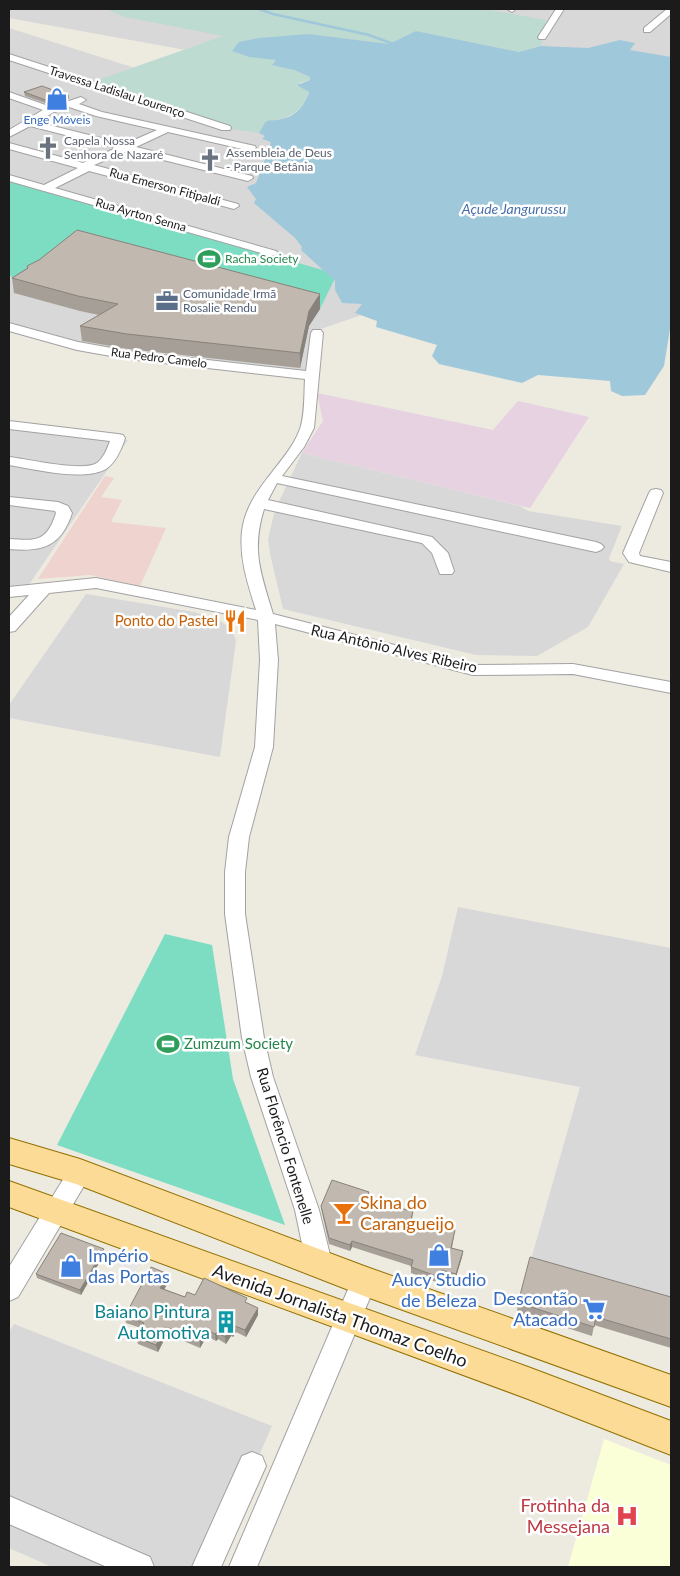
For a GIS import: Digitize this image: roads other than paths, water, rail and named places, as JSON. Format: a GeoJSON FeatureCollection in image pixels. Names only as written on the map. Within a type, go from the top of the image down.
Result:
{"type":"FeatureCollection","features":[{"type":"Feature","properties":{"kind":"main road"},"geometry":{"type":"LineString","coordinates":[[9,1151],[80,1172],[364,1281],[671,1391]]}},
{"type":"Feature","properties":{"kind":"main road","name":"Avenida Jornalista Thomaz Coelho"},"geometry":{"type":"LineString","coordinates":[[9,1194],[347,1319],[528,1383],[671,1438]]}},
{"type":"Feature","properties":{"kind":"street"},"geometry":{"type":"LineString","coordinates":[[542,37],[560,9]]}},
{"type":"Feature","properties":{"kind":"street"},"geometry":{"type":"LineString","coordinates":[[647,30],[671,10]]}},
{"type":"Feature","properties":{"kind":"street","name":"Travessa Ladislau Lourenço"},"geometry":{"type":"LineString","coordinates":[[9,57],[226,128]]}},
{"type":"Feature","properties":{"kind":"street"},"geometry":{"type":"LineString","coordinates":[[9,134],[51,110],[114,90]]}},
{"type":"Feature","properties":{"kind":"street"},"geometry":{"type":"LineString","coordinates":[[9,95],[51,110]]}},
{"type":"Feature","properties":{"kind":"street"},"geometry":{"type":"LineString","coordinates":[[9,104],[24,100]]}},
{"type":"Feature","properties":{"kind":"street"},"geometry":{"type":"LineString","coordinates":[[69,104],[100,114],[251,148]]}},
{"type":"Feature","properties":{"kind":"street"},"geometry":{"type":"LineString","coordinates":[[29,123],[248,178]]}},
{"type":"Feature","properties":{"kind":"street"},"geometry":{"type":"LineString","coordinates":[[46,188],[167,129]]}},
{"type":"Feature","properties":{"kind":"street","name":"Rua Emerson Fitipaldi"},"geometry":{"type":"LineString","coordinates":[[9,146],[234,206]]}},
{"type":"Feature","properties":{"kind":"street","name":"Rua Ayrton Senna"},"geometry":{"type":"LineString","coordinates":[[9,178],[272,253]]}},
{"type":"Feature","properties":{"kind":"street","name":"Rua Pedro Camelo"},"geometry":{"type":"LineString","coordinates":[[9,327],[77,346],[128,355],[312,376]]}},
{"type":"Feature","properties":{"kind":"street","name":"Rua Florêncio Fontenelle"},"geometry":{"type":"LineString","coordinates":[[317,333],[310,408],[306,428],[297,447],[273,478],[259,503],[250,530],[249,546],[254,580],[266,617],[269,660],[264,747],[239,837],[235,872],[235,914],[253,1038],[279,1130],[307,1210],[319,1263]]}},
{"type":"Feature","properties":{"kind":"street"},"geometry":{"type":"LineString","coordinates":[[9,425],[118,438],[102,465],[87,469],[9,462]]}},
{"type":"Feature","properties":{"kind":"street"},"geometry":{"type":"LineString","coordinates":[[273,478],[596,548]]}},
{"type":"Feature","properties":{"kind":"street"},"geometry":{"type":"LineString","coordinates":[[656,493],[631,553],[635,559],[671,568]]}},
{"type":"Feature","properties":{"kind":"street"},"geometry":{"type":"LineString","coordinates":[[9,501],[58,507],[64,513],[52,538],[47,542],[41,545],[14,545]]}},
{"type":"Feature","properties":{"kind":"street"},"geometry":{"type":"LineString","coordinates":[[259,503],[427,540],[442,554],[445,560],[446,571]]}},
{"type":"Feature","properties":{"kind":"street","name":"Rua Antônio Alves Ribeiro"},"geometry":{"type":"LineString","coordinates":[[9,592],[96,583],[266,617],[474,670],[573,669],[667,682]]}},
{"type":"Feature","properties":{"kind":"street"},"geometry":{"type":"LineString","coordinates":[[9,627],[45,587]]}},
{"type":"Feature","properties":{"kind":"street"},"geometry":{"type":"LineString","coordinates":[[9,1289],[80,1172]]}},
{"type":"Feature","properties":{"kind":"street"},"geometry":{"type":"LineString","coordinates":[[243,1567],[364,1281]]}},
{"type":"Feature","properties":{"kind":"street"},"geometry":{"type":"LineString","coordinates":[[206,1567],[252,1466]]}},
{"type":"Feature","properties":{"kind":"street"},"geometry":{"type":"LineString","coordinates":[[9,1510],[140,1567]]}},
{"type":"Feature","properties":{"kind":"water","name":"Açude Jangurussu"},"geometry":{"type":"Polygon","coordinates":[[[416,31],[519,52],[541,46],[588,48],[620,40],[635,43],[630,50],[671,57],[671,323],[664,366],[645,395],[622,396],[611,391],[610,381],[538,375],[522,383],[439,364],[432,356],[437,345],[376,327],[377,321],[355,313],[362,304],[342,303],[335,290],[335,281],[301,250],[302,247],[295,238],[254,203],[256,199],[247,187],[256,183],[267,154],[261,152],[269,147],[271,142],[262,139],[265,136],[259,133],[266,122],[288,117],[301,107],[309,92],[297,85],[310,80],[310,77],[294,70],[272,65],[276,60],[249,57],[232,51],[239,42],[259,38],[309,34],[389,44],[416,31]]]}},
{"type":"Feature","properties":{"kind":"waterway"},"geometry":{"type":"LineString","coordinates":[[259,9],[273,14],[369,35],[396,45]]}},
{"type":"Feature","properties":{"kind":"place","name":"Enge Móveis"},"geometry":{"type":"Point","coordinates":[57,99]}},
{"type":"Feature","properties":{"kind":"place","name":"Capela Nossa Senhora de Nazaré"},"geometry":{"type":"Point","coordinates":[48,148]}},
{"type":"Feature","properties":{"kind":"place","name":"Assembleia de Deus - Parque Betânia"},"geometry":{"type":"Point","coordinates":[210,160]}},
{"type":"Feature","properties":{"kind":"place","name":"Racha Society"},"geometry":{"type":"Point","coordinates":[209,259]}},
{"type":"Feature","properties":{"kind":"place","name":"Comunidade Irmã Rosalie Rendu"},"geometry":{"type":"Point","coordinates":[167,301]}},
{"type":"Feature","properties":{"kind":"place","name":"Ponto do Pastel"},"geometry":{"type":"Point","coordinates":[235,621]}},
{"type":"Feature","properties":{"kind":"place","name":"Zumzum Society"},"geometry":{"type":"Point","coordinates":[168,1044]}},
{"type":"Feature","properties":{"kind":"place","name":"Skina do Carangueijo"},"geometry":{"type":"Point","coordinates":[344,1213]}},
{"type":"Feature","properties":{"kind":"place","name":"Aucy Studio de Beleza"},"geometry":{"type":"Point","coordinates":[439,1255]}},
{"type":"Feature","properties":{"kind":"place","name":"Império das Portas"},"geometry":{"type":"Point","coordinates":[71,1266]}},
{"type":"Feature","properties":{"kind":"place","name":"Descontão Atacado"},"geometry":{"type":"Point","coordinates":[594,1309]}},
{"type":"Feature","properties":{"kind":"place","name":"Baiano Pintura Automotiva"},"geometry":{"type":"Point","coordinates":[226,1322]}},
{"type":"Feature","properties":{"kind":"place","name":"Frotinha da Messejana"},"geometry":{"type":"Point","coordinates":[627,1516]}}]}
